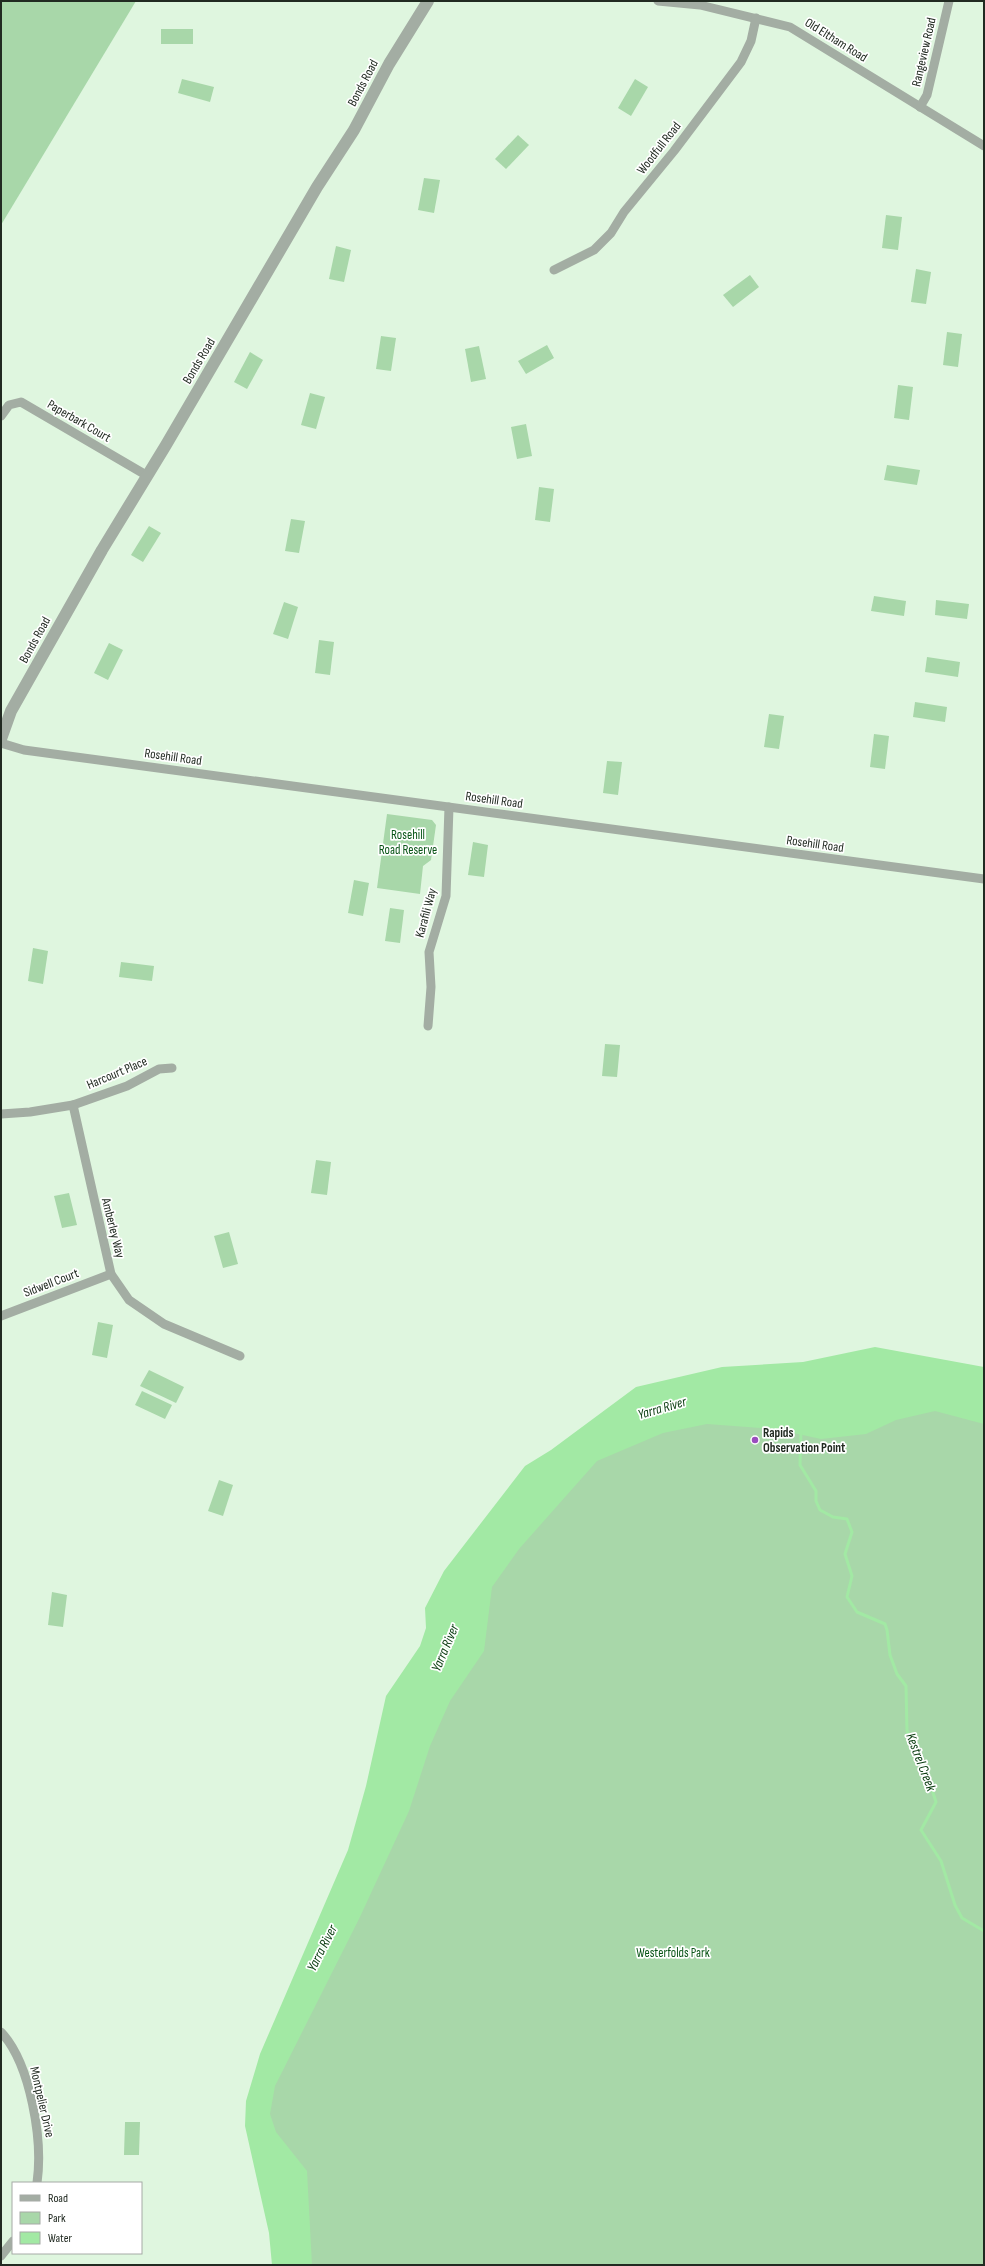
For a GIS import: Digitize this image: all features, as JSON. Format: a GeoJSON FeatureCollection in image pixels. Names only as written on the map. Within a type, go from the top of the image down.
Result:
{"type":"FeatureCollection","features":[{"type":"Feature","properties":{"kind":"street","name":"Bonds Road"},"geometry":{"type":"LineString","coordinates":[[1,739],[11,711],[102,550],[317,187],[354,130],[386,70],[428,1]]}},
{"type":"Feature","properties":{"kind":"street","name":"Old Eltham Road"},"geometry":{"type":"LineString","coordinates":[[658,1],[700,5],[790,27],[984,146]]}},
{"type":"Feature","properties":{"kind":"street","name":"Rangeview Road"},"geometry":{"type":"LineString","coordinates":[[920,107],[927,95],[949,1]]}},
{"type":"Feature","properties":{"kind":"street","name":"Woodfull Road"},"geometry":{"type":"LineString","coordinates":[[554,270],[594,250],[611,233],[624,212],[674,151],[741,62],[751,41],[756,18]]}},
{"type":"Feature","properties":{"kind":"street","name":"Paperbark Court"},"geometry":{"type":"LineString","coordinates":[[1,416],[9,405],[21,402],[146,475]]}},
{"type":"Feature","properties":{"kind":"street","name":"Rosehill Road"},"geometry":{"type":"LineString","coordinates":[[1,743],[24,750],[984,879]]}},
{"type":"Feature","properties":{"kind":"street","name":"Karafili Way"},"geometry":{"type":"LineString","coordinates":[[428,1026],[431,987],[429,952],[446,896],[449,807]]}},
{"type":"Feature","properties":{"kind":"street","name":"Harcourt Place"},"geometry":{"type":"LineString","coordinates":[[73,1105],[127,1086],[159,1069],[172,1068]]}},
{"type":"Feature","properties":{"kind":"street"},"geometry":{"type":"LineString","coordinates":[[1,1114],[30,1112],[73,1105]]}},
{"type":"Feature","properties":{"kind":"street","name":"Amberley Way"},"geometry":{"type":"LineString","coordinates":[[73,1105],[111,1274],[129,1300],[164,1324],[240,1356]]}},
{"type":"Feature","properties":{"kind":"street","name":"Sidwell Court"},"geometry":{"type":"LineString","coordinates":[[1,1316],[111,1274]]}},
{"type":"Feature","properties":{"kind":"street","name":"Montpelier Drive"},"geometry":{"type":"LineString","coordinates":[[1,2032],[8,2040],[20,2064],[31,2102],[39,2142],[37,2182]]}},
{"type":"Feature","properties":{"kind":"street"},"geometry":{"type":"LineString","coordinates":[[1,2256],[12,2242]]}},
{"type":"Feature","properties":{"kind":"green space"},"geometry":{"type":"Polygon","coordinates":[[[1,1],[136,1],[1,225],[1,1]]]}},
{"type":"Feature","properties":{"kind":"green space"},"geometry":{"type":"Polygon","coordinates":[[[161,29],[193,29],[193,44],[161,44],[161,29]]]}},
{"type":"Feature","properties":{"kind":"green space"},"geometry":{"type":"Polygon","coordinates":[[[182,79],[214,87],[210,102],[178,93],[182,79]]]}},
{"type":"Feature","properties":{"kind":"green space"},"geometry":{"type":"Polygon","coordinates":[[[635,79],[648,87],[631,116],[618,108],[635,79]]]}},
{"type":"Feature","properties":{"kind":"green space"},"geometry":{"type":"Polygon","coordinates":[[[518,135],[529,145],[506,169],[495,159],[518,135]]]}},
{"type":"Feature","properties":{"kind":"green space"},"geometry":{"type":"Polygon","coordinates":[[[424,178],[440,180],[434,213],[418,210],[424,178]]]}},
{"type":"Feature","properties":{"kind":"green space"},"geometry":{"type":"Polygon","coordinates":[[[886,215],[902,217],[898,250],[882,248],[886,215]]]}},
{"type":"Feature","properties":{"kind":"green space"},"geometry":{"type":"Polygon","coordinates":[[[336,246],[351,250],[344,282],[329,279],[336,246]]]}},
{"type":"Feature","properties":{"kind":"green space"},"geometry":{"type":"Polygon","coordinates":[[[916,269],[931,272],[926,304],[911,302],[916,269]]]}},
{"type":"Feature","properties":{"kind":"green space"},"geometry":{"type":"Polygon","coordinates":[[[750,275],[759,287],[733,307],[723,295],[750,275]]]}},
{"type":"Feature","properties":{"kind":"green space"},"geometry":{"type":"Polygon","coordinates":[[[947,332],[962,334],[958,367],[943,365],[947,332]]]}},
{"type":"Feature","properties":{"kind":"green space"},"geometry":{"type":"Polygon","coordinates":[[[381,336],[396,338],[391,371],[376,369],[381,336]]]}},
{"type":"Feature","properties":{"kind":"green space"},"geometry":{"type":"Polygon","coordinates":[[[547,345],[554,358],[526,374],[518,361],[547,345]]]}},
{"type":"Feature","properties":{"kind":"green space"},"geometry":{"type":"Polygon","coordinates":[[[479,346],[486,379],[471,382],[465,349],[479,346]]]}},
{"type":"Feature","properties":{"kind":"green space"},"geometry":{"type":"Polygon","coordinates":[[[250,352],[263,360],[247,389],[234,382],[250,352]]]}},
{"type":"Feature","properties":{"kind":"green space"},"geometry":{"type":"Polygon","coordinates":[[[898,385],[913,387],[909,420],[894,418],[898,385]]]}},
{"type":"Feature","properties":{"kind":"green space"},"geometry":{"type":"Polygon","coordinates":[[[310,393],[325,397],[316,429],[301,425],[310,393]]]}},
{"type":"Feature","properties":{"kind":"green space"},"geometry":{"type":"Polygon","coordinates":[[[526,424],[532,456],[517,459],[511,427],[526,424]]]}},
{"type":"Feature","properties":{"kind":"green space"},"geometry":{"type":"Polygon","coordinates":[[[887,465],[920,470],[917,485],[884,480],[887,465]]]}},
{"type":"Feature","properties":{"kind":"green space"},"geometry":{"type":"Polygon","coordinates":[[[539,487],[554,489],[550,522],[535,520],[539,487]]]}},
{"type":"Feature","properties":{"kind":"green space"},"geometry":{"type":"Polygon","coordinates":[[[291,519],[305,521],[299,553],[285,551],[291,519]]]}},
{"type":"Feature","properties":{"kind":"green space"},"geometry":{"type":"Polygon","coordinates":[[[149,526],[161,533],[143,562],[131,555],[149,526]]]}},
{"type":"Feature","properties":{"kind":"green space"},"geometry":{"type":"Polygon","coordinates":[[[874,596],[906,601],[904,616],[871,611],[874,596]]]}},
{"type":"Feature","properties":{"kind":"green space"},"geometry":{"type":"Polygon","coordinates":[[[936,600],[969,604],[967,619],[935,615],[936,600]]]}},
{"type":"Feature","properties":{"kind":"green space"},"geometry":{"type":"Polygon","coordinates":[[[284,602],[298,607],[288,639],[273,634],[284,602]]]}},
{"type":"Feature","properties":{"kind":"green space"},"geometry":{"type":"Polygon","coordinates":[[[319,640],[334,642],[330,675],[315,673],[319,640]]]}},
{"type":"Feature","properties":{"kind":"green space"},"geometry":{"type":"Polygon","coordinates":[[[109,643],[123,650],[108,680],[94,673],[109,643]]]}},
{"type":"Feature","properties":{"kind":"green space"},"geometry":{"type":"Polygon","coordinates":[[[927,657],[960,662],[958,677],[925,672],[927,657]]]}},
{"type":"Feature","properties":{"kind":"green space"},"geometry":{"type":"Polygon","coordinates":[[[915,702],[947,707],[945,722],[913,717],[915,702]]]}},
{"type":"Feature","properties":{"kind":"green space"},"geometry":{"type":"Polygon","coordinates":[[[769,714],[784,716],[779,749],[764,747],[769,714]]]}},
{"type":"Feature","properties":{"kind":"green space"},"geometry":{"type":"Polygon","coordinates":[[[874,734],[889,736],[885,769],[870,767],[874,734]]]}},
{"type":"Feature","properties":{"kind":"green space"},"geometry":{"type":"Polygon","coordinates":[[[607,761],[622,762],[618,795],[603,793],[607,761]]]}},
{"type":"Feature","properties":{"kind":"green space","name":"Rosehill Road Reserve"},"geometry":{"type":"Polygon","coordinates":[[[387,814],[432,820],[436,825],[431,860],[423,866],[420,894],[377,888],[387,814]]]}},
{"type":"Feature","properties":{"kind":"green space"},"geometry":{"type":"Polygon","coordinates":[[[473,842],[488,845],[484,877],[468,875],[473,842]]]}},
{"type":"Feature","properties":{"kind":"green space"},"geometry":{"type":"Polygon","coordinates":[[[354,880],[369,883],[363,916],[348,913],[354,880]]]}},
{"type":"Feature","properties":{"kind":"green space"},"geometry":{"type":"Polygon","coordinates":[[[390,908],[404,910],[400,943],[385,941],[390,908]]]}},
{"type":"Feature","properties":{"kind":"green space"},"geometry":{"type":"Polygon","coordinates":[[[33,948],[48,951],[43,984],[28,981],[33,948]]]}},
{"type":"Feature","properties":{"kind":"green space"},"geometry":{"type":"Polygon","coordinates":[[[121,962],[154,966],[152,981],[119,977],[121,962]]]}},
{"type":"Feature","properties":{"kind":"green space"},"geometry":{"type":"Polygon","coordinates":[[[605,1044],[620,1045],[617,1077],[602,1076],[605,1044]]]}},
{"type":"Feature","properties":{"kind":"green space"},"geometry":{"type":"Polygon","coordinates":[[[316,1160],[331,1162],[327,1195],[311,1193],[316,1160]]]}},
{"type":"Feature","properties":{"kind":"green space"},"geometry":{"type":"Polygon","coordinates":[[[69,1193],[77,1225],[62,1228],[54,1196],[69,1193]]]}},
{"type":"Feature","properties":{"kind":"green space"},"geometry":{"type":"Polygon","coordinates":[[[229,1232],[238,1264],[223,1268],[214,1236],[229,1232]]]}},
{"type":"Feature","properties":{"kind":"green space"},"geometry":{"type":"Polygon","coordinates":[[[98,1322],[113,1325],[107,1358],[92,1355],[98,1322]]]}},
{"type":"Feature","properties":{"kind":"green space"},"geometry":{"type":"Polygon","coordinates":[[[149,1370],[184,1387],[176,1403],[140,1386],[149,1370]]]}},
{"type":"Feature","properties":{"kind":"green space"},"geometry":{"type":"Polygon","coordinates":[[[142,1391],[172,1405],[165,1419],[135,1405],[142,1391]]]}},
{"type":"Feature","properties":{"kind":"green space","name":"Westerfolds Park"},"geometry":{"type":"Polygon","coordinates":[[[905,1410],[984,1410],[984,2265],[299,2265],[263,2121],[279,2062],[476,1593],[542,1494],[641,1424],[905,1410]]]}},
{"type":"Feature","properties":{"kind":"green space"},"geometry":{"type":"Polygon","coordinates":[[[219,1480],[233,1485],[223,1516],[208,1511],[219,1480]]]}},
{"type":"Feature","properties":{"kind":"green space"},"geometry":{"type":"Polygon","coordinates":[[[52,1592],[67,1595],[63,1627],[48,1625],[52,1592]]]}},
{"type":"Feature","properties":{"kind":"green space"},"geometry":{"type":"Polygon","coordinates":[[[125,2122],[140,2122],[139,2155],[124,2155],[125,2122]]]}},
{"type":"Feature","properties":{"kind":"water","name":"Yarra River"},"geometry":{"type":"Polygon","coordinates":[[[875,1347],[984,1367],[984,1424],[935,1411],[896,1420],[866,1434],[821,1439],[775,1429],[707,1424],[663,1433],[597,1461],[519,1549],[492,1587],[484,1651],[450,1701],[430,1746],[409,1811],[359,1919],[275,2086],[270,2114],[276,2132],[307,2171],[312,2265],[272,2265],[269,2233],[245,2126],[246,2101],[260,2054],[348,1850],[366,1786],[386,1696],[420,1646],[426,1628],[425,1608],[444,1571],[525,1466],[551,1450],[636,1387],[722,1367],[803,1362],[875,1347]]]}},
{"type":"Feature","properties":{"kind":"waterway","name":"Kestrel Creek"},"geometry":{"type":"LineString","coordinates":[[801,1431],[800,1465],[816,1491],[816,1501],[820,1510],[833,1517],[847,1519],[852,1532],[845,1554],[852,1576],[847,1597],[857,1612],[885,1624],[890,1655],[897,1674],[906,1686],[907,1731],[926,1771],[936,1802],[921,1830],[941,1861],[955,1905],[962,1918],[984,1931]]}},
{"type":"Feature","properties":{"kind":"place","name":"Rapids Observation Point"},"geometry":{"type":"Point","coordinates":[755,1440]}}]}
